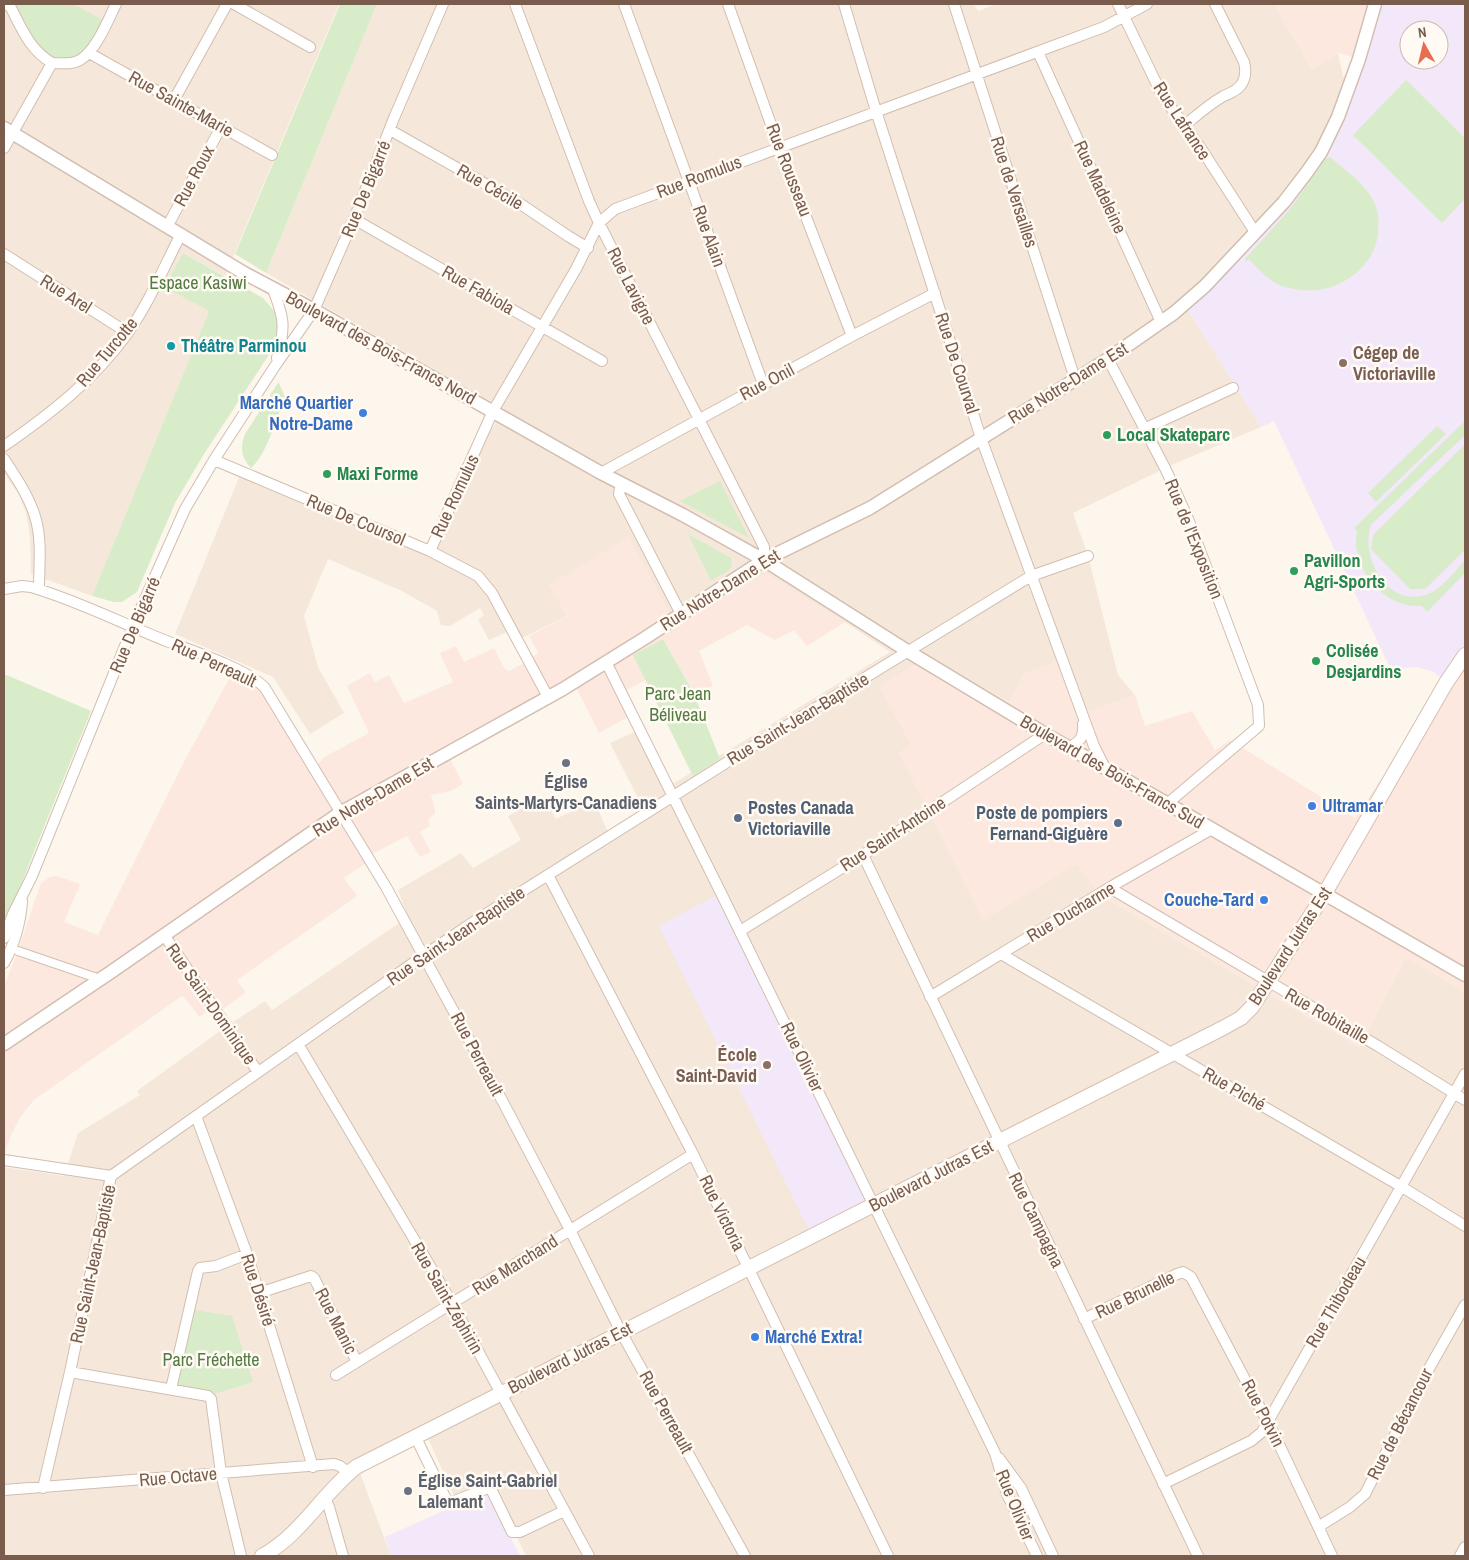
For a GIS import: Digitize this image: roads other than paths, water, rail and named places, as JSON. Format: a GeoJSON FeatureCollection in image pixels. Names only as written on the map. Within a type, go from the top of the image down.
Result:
{"type":"FeatureCollection","features":[{"type":"Feature","properties":{"kind":"main road","name":"Boulevard Jutras Est"},"geometry":{"type":"LineString","coordinates":[[262,1556],[278,1547],[293,1534],[324,1496],[356,1467],[1241,1018],[1252,1007],[1325,893],[1446,683],[1465,655]]}},
{"type":"Feature","properties":{"kind":"street"},"geometry":{"type":"LineString","coordinates":[[8,5],[34,49],[52,63],[65,64],[78,61],[90,53],[116,4]]}},
{"type":"Feature","properties":{"kind":"street"},"geometry":{"type":"LineString","coordinates":[[174,100],[227,4]]}},
{"type":"Feature","properties":{"kind":"street"},"geometry":{"type":"LineString","coordinates":[[234,4],[310,47]]}},
{"type":"Feature","properties":{"kind":"street","name":"Rue De Bigarré"},"geometry":{"type":"LineString","coordinates":[[4,938],[13,914],[23,898],[133,626],[185,509],[214,460],[314,310],[444,4]]}},
{"type":"Feature","properties":{"kind":"street","name":"Rue Lavigne"},"geometry":{"type":"LineString","coordinates":[[516,4],[589,202],[764,547],[764,560]]}},
{"type":"Feature","properties":{"kind":"street","name":"Rue Alain"},"geometry":{"type":"LineString","coordinates":[[624,4],[763,384]]}},
{"type":"Feature","properties":{"kind":"street","name":"Rue Rousseau"},"geometry":{"type":"LineString","coordinates":[[728,4],[779,146],[852,336]]}},
{"type":"Feature","properties":{"kind":"street","name":"Rue De Courval"},"geometry":{"type":"LineString","coordinates":[[844,4],[876,111],[981,438],[1083,718],[1105,768]]}},
{"type":"Feature","properties":{"kind":"street","name":"Rue de Versailles"},"geometry":{"type":"LineString","coordinates":[[954,4],[1075,379]]}},
{"type":"Feature","properties":{"kind":"street","name":"Rue Lafrance"},"geometry":{"type":"LineString","coordinates":[[1118,4],[1162,94],[1202,150],[1255,232]]}},
{"type":"Feature","properties":{"kind":"street","name":"Rue Romulus"},"geometry":{"type":"LineString","coordinates":[[430,551],[493,411],[588,248],[599,223],[615,209],[779,146],[1104,27],[1147,4]]}},
{"type":"Feature","properties":{"kind":"street"},"geometry":{"type":"LineString","coordinates":[[1184,126],[1222,97],[1234,92],[1244,79],[1246,71],[1244,62],[1215,4]]}},
{"type":"Feature","properties":{"kind":"street","name":"Rue Notre-Dame Est"},"geometry":{"type":"LineString","coordinates":[[4,1044],[340,813],[548,697],[606,662],[764,560],[870,508],[1108,359],[1161,322],[1205,286],[1284,202],[1307,172],[1323,147],[1338,117],[1376,4]]}},
{"type":"Feature","properties":{"kind":"street","name":"Rue Madeleine"},"geometry":{"type":"LineString","coordinates":[[1038,52],[1161,322]]}},
{"type":"Feature","properties":{"kind":"street","name":"Rue Sainte-Marie"},"geometry":{"type":"LineString","coordinates":[[90,53],[272,155]]}},
{"type":"Feature","properties":{"kind":"street"},"geometry":{"type":"LineString","coordinates":[[4,148],[8,131],[52,63]]}},
{"type":"Feature","properties":{"kind":"street","name":"Rue Roux"},"geometry":{"type":"LineString","coordinates":[[168,225],[221,127]]}},
{"type":"Feature","properties":{"kind":"street","name":"Rue Cécile"},"geometry":{"type":"LineString","coordinates":[[390,130],[519,203],[588,248]]}},
{"type":"Feature","properties":{"kind":"street","name":"Boulevard des Bois-Francs Nord"},"geometry":{"type":"LineString","coordinates":[[8,131],[168,225],[244,273],[314,310],[601,473],[683,515],[764,560]]}},
{"type":"Feature","properties":{"kind":"street","name":"Rue Fabiola"},"geometry":{"type":"LineString","coordinates":[[354,218],[602,360]]}},
{"type":"Feature","properties":{"kind":"street","name":"Rue Turcotte"},"geometry":{"type":"LineString","coordinates":[[4,446],[54,410],[85,383],[128,332],[182,234]]}},
{"type":"Feature","properties":{"kind":"street","name":"Rue Arel"},"geometry":{"type":"LineString","coordinates":[[4,254],[128,332]]}},
{"type":"Feature","properties":{"kind":"street","name":"Rue De Bigarré"},"geometry":{"type":"LineString","coordinates":[[272,287],[282,315],[284,332],[275,366]]}},
{"type":"Feature","properties":{"kind":"street","name":"Rue Onil"},"geometry":{"type":"LineString","coordinates":[[601,473],[852,336],[935,293]]}},
{"type":"Feature","properties":{"kind":"street","name":"Rue de l'Exposition"},"geometry":{"type":"LineString","coordinates":[[1108,359],[1166,470],[1205,561],[1229,631],[1258,705],[1259,726],[1167,804]]}},
{"type":"Feature","properties":{"kind":"street"},"geometry":{"type":"LineString","coordinates":[[1144,429],[1233,388]]}},
{"type":"Feature","properties":{"kind":"street"},"geometry":{"type":"LineString","coordinates":[[4,459],[25,493],[36,521],[39,543],[39,589]]}},
{"type":"Feature","properties":{"kind":"street","name":"Rue De Coursol"},"geometry":{"type":"LineString","coordinates":[[214,460],[430,551],[478,576],[492,593],[548,697]]}},
{"type":"Feature","properties":{"kind":"street"},"geometry":{"type":"LineString","coordinates":[[621,484],[619,494],[681,614]]}},
{"type":"Feature","properties":{"kind":"street","name":"Rue Saint-Jean-Baptiste"},"geometry":{"type":"LineString","coordinates":[[43,1488],[70,1372],[111,1176],[423,956],[548,875],[1031,576],[1088,556]]}},
{"type":"Feature","properties":{"kind":"street","name":"Boulevard des Bois-Francs Sud"},"geometry":{"type":"LineString","coordinates":[[764,560],[909,652],[1045,734],[1325,893],[1465,976]]}},
{"type":"Feature","properties":{"kind":"street","name":"Rue Perreault"},"geometry":{"type":"LineString","coordinates":[[4,589],[22,586],[39,589],[237,670],[261,684],[386,887],[570,1230],[622,1332],[745,1556]]}},
{"type":"Feature","properties":{"kind":"street","name":"Rue Olivier"},"geometry":{"type":"LineString","coordinates":[[606,662],[740,931],[995,1453],[1007,1494],[1037,1556]]}},
{"type":"Feature","properties":{"kind":"street","name":"Rue De Courval"},"geometry":{"type":"LineString","coordinates":[[1069,748],[1081,740],[1084,734],[1083,718]]}},
{"type":"Feature","properties":{"kind":"street","name":"Rue Saint-Antoine"},"geometry":{"type":"LineString","coordinates":[[740,931],[863,855],[1045,734]]}},
{"type":"Feature","properties":{"kind":"street","name":"Rue Ducharme"},"geometry":{"type":"LineString","coordinates":[[930,997],[1110,888],[1212,829]]}},
{"type":"Feature","properties":{"kind":"street","name":"Rue Campagna"},"geometry":{"type":"LineString","coordinates":[[863,855],[998,1142],[1198,1556]]}},
{"type":"Feature","properties":{"kind":"street","name":"Rue Victoria"},"geometry":{"type":"LineString","coordinates":[[548,875],[693,1154],[888,1556]]}},
{"type":"Feature","properties":{"kind":"street","name":"Rue Robitaille"},"geometry":{"type":"LineString","coordinates":[[1110,888],[1378,1046],[1465,1100]]}},
{"type":"Feature","properties":{"kind":"street","name":"Rue De Bigarré"},"geometry":{"type":"LineString","coordinates":[[4,963],[22,913],[23,898]]}},
{"type":"Feature","properties":{"kind":"street","name":"Rue Saint-Dominique"},"geometry":{"type":"LineString","coordinates":[[164,935],[258,1072]]}},
{"type":"Feature","properties":{"kind":"street"},"geometry":{"type":"LineString","coordinates":[[18,952],[100,979]]}},
{"type":"Feature","properties":{"kind":"street","name":"Rue Piché"},"geometry":{"type":"LineString","coordinates":[[1001,954],[1402,1187],[1465,1226]]}},
{"type":"Feature","properties":{"kind":"street","name":"Rue Saint-Zéphirin"},"geometry":{"type":"LineString","coordinates":[[298,1044],[452,1303],[589,1556]]}},
{"type":"Feature","properties":{"kind":"street","name":"Rue Thibodeau"},"geometry":{"type":"LineString","coordinates":[[1163,1484],[1252,1441],[1262,1432],[1465,1074]]}},
{"type":"Feature","properties":{"kind":"street","name":"Rue Désiré"},"geometry":{"type":"LineString","coordinates":[[196,1116],[247,1254],[313,1467]]}},
{"type":"Feature","properties":{"kind":"street","name":"Rue Marchand"},"geometry":{"type":"LineString","coordinates":[[336,1375],[693,1154]]}},
{"type":"Feature","properties":{"kind":"street"},"geometry":{"type":"LineString","coordinates":[[4,1160],[111,1176]]}},
{"type":"Feature","properties":{"kind":"street"},"geometry":{"type":"LineString","coordinates":[[171,1389],[198,1271],[200,1268],[216,1266],[247,1254]]}},
{"type":"Feature","properties":{"kind":"street","name":"Rue Brunelle"},"geometry":{"type":"LineString","coordinates":[[1084,1319],[1177,1274],[1183,1272],[1187,1274]]}},
{"type":"Feature","properties":{"kind":"street","name":"Rue Potvin"},"geometry":{"type":"LineString","coordinates":[[1187,1274],[1191,1277],[1267,1421],[1332,1556]]}},
{"type":"Feature","properties":{"kind":"street","name":"Rue Manic"},"geometry":{"type":"LineString","coordinates":[[259,1293],[311,1276],[314,1278],[357,1362]]}},
{"type":"Feature","properties":{"kind":"street","name":"Rue de Bécancour"},"geometry":{"type":"LineString","coordinates":[[1318,1527],[1350,1507],[1364,1494],[1427,1372],[1465,1305]]}},
{"type":"Feature","properties":{"kind":"street"},"geometry":{"type":"LineString","coordinates":[[70,1372],[208,1396],[211,1400],[221,1473],[241,1556]]}},
{"type":"Feature","properties":{"kind":"street"},"geometry":{"type":"LineString","coordinates":[[414,1436],[446,1501],[452,1503],[488,1488],[492,1491],[512,1532],[520,1532],[564,1511]]}},
{"type":"Feature","properties":{"kind":"street","name":"Rue Olivier"},"geometry":{"type":"LineString","coordinates":[[995,1453],[1021,1488],[1053,1556]]}},
{"type":"Feature","properties":{"kind":"street","name":"Rue Octave"},"geometry":{"type":"LineString","coordinates":[[4,1490],[334,1464],[349,1473]]}},
{"type":"Feature","properties":{"kind":"street"},"geometry":{"type":"LineString","coordinates":[[324,1496],[343,1556]]}},
{"type":"Feature","properties":{"kind":"street"},"geometry":{"type":"LineString","coordinates":[[1460,1556],[1465,1547]]}},
{"type":"Feature","properties":{"kind":"place","name":"Théâtre Parminou"},"geometry":{"type":"Point","coordinates":[171,346]}},
{"type":"Feature","properties":{"kind":"place","name":"Cégep de Victoriaville"},"geometry":{"type":"Point","coordinates":[1343,363]}},
{"type":"Feature","properties":{"kind":"place","name":"Marché Quartier Notre-Dame"},"geometry":{"type":"Point","coordinates":[363,413]}},
{"type":"Feature","properties":{"kind":"place","name":"Local Skateparc"},"geometry":{"type":"Point","coordinates":[1107,435]}},
{"type":"Feature","properties":{"kind":"place","name":"Maxi Forme"},"geometry":{"type":"Point","coordinates":[327,474]}},
{"type":"Feature","properties":{"kind":"place","name":"Pavillon Agri-Sports"},"geometry":{"type":"Point","coordinates":[1294,571]}},
{"type":"Feature","properties":{"kind":"place","name":"Colisée Desjardins"},"geometry":{"type":"Point","coordinates":[1316,661]}},
{"type":"Feature","properties":{"kind":"place","name":"Église Saints-Martyrs-Canadiens"},"geometry":{"type":"Point","coordinates":[566,763]}},
{"type":"Feature","properties":{"kind":"place","name":"Ultramar"},"geometry":{"type":"Point","coordinates":[1312,806]}},
{"type":"Feature","properties":{"kind":"place","name":"Postes Canada Victoriaville"},"geometry":{"type":"Point","coordinates":[738,818]}},
{"type":"Feature","properties":{"kind":"place","name":"Poste de pompiers Fernand-Giguère"},"geometry":{"type":"Point","coordinates":[1118,823]}},
{"type":"Feature","properties":{"kind":"place","name":"Couche-Tard"},"geometry":{"type":"Point","coordinates":[1264,900]}},
{"type":"Feature","properties":{"kind":"place","name":"École Saint-David"},"geometry":{"type":"Point","coordinates":[767,1065]}},
{"type":"Feature","properties":{"kind":"place","name":"Marché Extra!"},"geometry":{"type":"Point","coordinates":[755,1337]}},
{"type":"Feature","properties":{"kind":"place","name":"Église Saint-Gabriel Lalemant"},"geometry":{"type":"Point","coordinates":[408,1491]}},
{"type":"Feature","properties":{"kind":"park label","name":"Espace Kasiwi"},"geometry":{"type":"Point","coordinates":[198,283]}},
{"type":"Feature","properties":{"kind":"park label","name":"Parc Jean Béliveau"},"geometry":{"type":"Point","coordinates":[678,704]}},
{"type":"Feature","properties":{"kind":"park label","name":"Parc Fréchette"},"geometry":{"type":"Point","coordinates":[211,1360]}}]}
